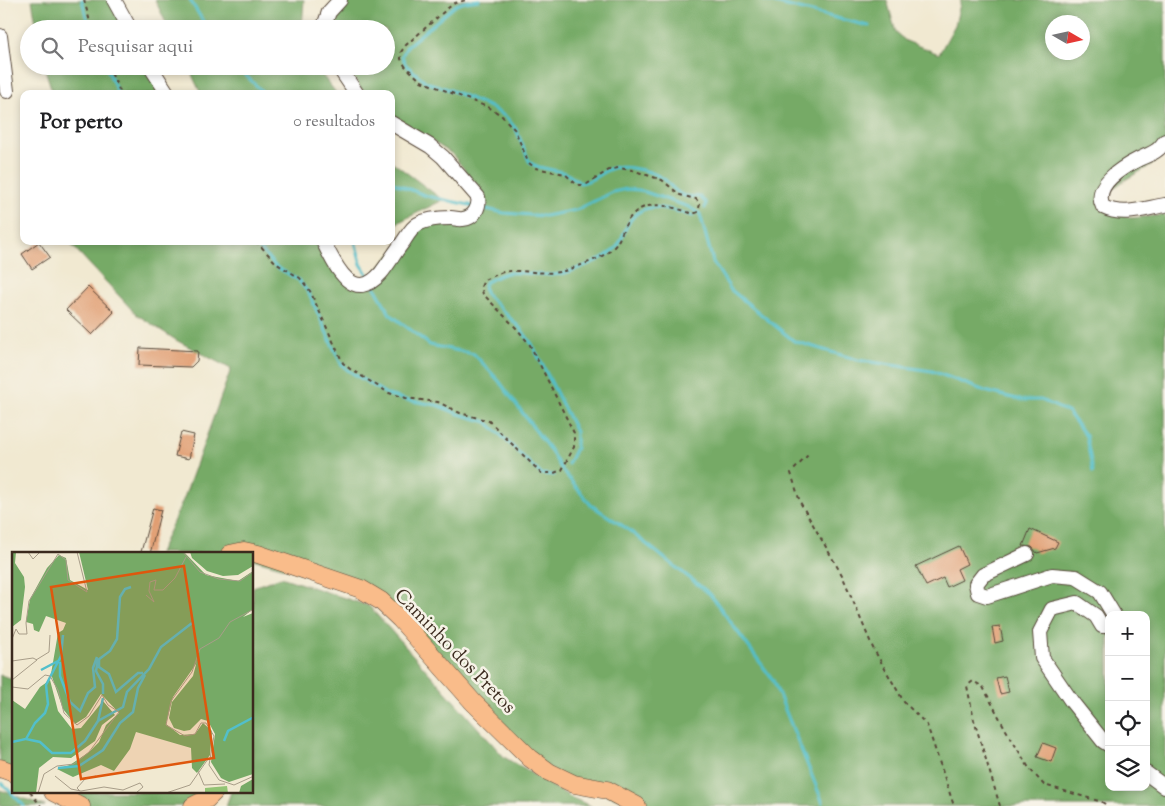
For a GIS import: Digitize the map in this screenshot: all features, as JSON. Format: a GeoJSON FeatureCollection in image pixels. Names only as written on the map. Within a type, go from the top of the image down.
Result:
{"type":"FeatureCollection","features":[{"type":"Feature","properties":{"kind":"main road","name":"Caminho dos Pretos"},"geometry":{"type":"LineString","coordinates":[[254,553],[361,589],[381,601],[400,619],[474,702],[530,758],[549,772],[574,784],[607,790],[637,806]]}},
{"type":"Feature","properties":{"kind":"main road"},"geometry":{"type":"LineString","coordinates":[[0,767],[12,772]]}},
{"type":"Feature","properties":{"kind":"main road"},"geometry":{"type":"LineString","coordinates":[[57,794],[81,806]]}},
{"type":"Feature","properties":{"kind":"main road"},"geometry":{"type":"LineString","coordinates":[[193,806],[207,799],[212,794]]}},
{"type":"Feature","properties":{"kind":"street"},"geometry":{"type":"LineString","coordinates":[[114,0],[125,20]]}},
{"type":"Feature","properties":{"kind":"street"},"geometry":{"type":"LineString","coordinates":[[326,20],[329,12],[340,0]]}},
{"type":"Feature","properties":{"kind":"street"},"geometry":{"type":"LineString","coordinates":[[0,36],[7,91]]}},
{"type":"Feature","properties":{"kind":"street"},"geometry":{"type":"LineString","coordinates":[[156,75],[165,90]]}},
{"type":"Feature","properties":{"kind":"street"},"geometry":{"type":"LineString","coordinates":[[344,75],[354,90]]}},
{"type":"Feature","properties":{"kind":"street"},"geometry":{"type":"LineString","coordinates":[[325,245],[337,269],[346,280],[358,285],[365,284],[380,274],[416,225],[430,220],[454,218],[461,220],[471,216],[477,203],[443,157],[430,146],[395,125]]}},
{"type":"Feature","properties":{"kind":"street"},"geometry":{"type":"LineString","coordinates":[[1165,141],[1157,150],[1120,170],[1104,185],[1100,192],[1103,207],[1117,212],[1125,213],[1165,205]]}},
{"type":"Feature","properties":{"kind":"street"},"geometry":{"type":"LineString","coordinates":[[1027,554],[983,575],[976,584],[978,593],[987,596],[1052,575],[1076,578],[1100,592],[1112,611]]}},
{"type":"Feature","properties":{"kind":"street"},"geometry":{"type":"LineString","coordinates":[[1105,626],[1102,626],[1096,616],[1076,603],[1052,609],[1040,632],[1042,658],[1072,702],[1105,742]]}},
{"type":"Feature","properties":{"kind":"street"},"geometry":{"type":"LineString","coordinates":[[1150,776],[1165,787]]}},
{"type":"Feature","properties":{"kind":"path"},"geometry":{"type":"LineString","coordinates":[[84,0],[90,20]]}},
{"type":"Feature","properties":{"kind":"path"},"geometry":{"type":"LineString","coordinates":[[260,245],[277,264],[300,278],[310,291],[343,363],[350,369],[388,393],[406,398],[438,402],[460,413],[488,420],[541,473],[562,470],[574,447],[574,433],[530,345],[483,294],[482,283],[484,280],[509,271],[565,271],[594,259],[613,248],[628,220],[640,209],[659,205],[693,214],[698,212],[700,204],[696,199],[680,195],[662,180],[632,170],[618,168],[609,170],[587,184],[580,185],[576,184],[565,174],[535,168],[528,162],[514,130],[501,115],[490,108],[421,81],[405,66],[400,56],[403,48],[448,8],[455,3],[466,0]]}},
{"type":"Feature","properties":{"kind":"path"},"geometry":{"type":"LineString","coordinates":[[112,75],[119,90]]}},
{"type":"Feature","properties":{"kind":"path"},"geometry":{"type":"LineString","coordinates":[[808,455],[791,473],[800,502],[842,575],[873,648],[904,702],[927,725],[954,806]]}},
{"type":"Feature","properties":{"kind":"path"},"geometry":{"type":"LineString","coordinates":[[1000,806],[974,720],[967,686],[973,681],[983,687],[1029,768],[1044,786],[1102,802],[1108,806]]}},
{"type":"Feature","properties":{"kind":"path"},"geometry":{"type":"LineString","coordinates":[[32,794],[41,806]]}},
{"type":"Feature","properties":{"kind":"green space"},"geometry":{"type":"Polygon","coordinates":[[[32,0],[114,0],[125,20],[35,20],[32,0]]]}},
{"type":"Feature","properties":{"kind":"green space"},"geometry":{"type":"Polygon","coordinates":[[[155,0],[304,0],[303,20],[165,20],[155,0]]]}},
{"type":"Feature","properties":{"kind":"green space"},"geometry":{"type":"Polygon","coordinates":[[[350,0],[887,0],[896,33],[906,41],[939,54],[955,25],[961,0],[1165,0],[1165,153],[1158,160],[1122,182],[1107,197],[1103,207],[1131,218],[1165,215],[1165,806],[637,806],[549,772],[361,589],[254,560],[254,552],[159,552],[184,498],[231,369],[176,340],[136,314],[72,245],[325,245],[337,269],[365,284],[416,225],[461,219],[483,195],[480,189],[452,154],[395,117],[395,90],[363,90],[352,75],[395,75],[395,20],[332,20],[333,11],[350,0]]]}},
{"type":"Feature","properties":{"kind":"green space"},"geometry":{"type":"Polygon","coordinates":[[[47,75],[156,75],[165,90],[52,90],[47,75]]]}},
{"type":"Feature","properties":{"kind":"green space"},"geometry":{"type":"Polygon","coordinates":[[[192,75],[322,75],[334,90],[199,90],[192,75]]]}},
{"type":"Feature","properties":{"kind":"green space"},"geometry":{"type":"Polygon","coordinates":[[[395,164],[443,200],[395,224],[395,164]]]}},
{"type":"Feature","properties":{"kind":"green space"},"geometry":{"type":"Polygon","coordinates":[[[281,577],[369,606],[504,757],[572,798],[591,806],[226,806],[230,794],[254,794],[254,587],[281,577]]]}},
{"type":"Feature","properties":{"kind":"green space"},"geometry":{"type":"Polygon","coordinates":[[[0,675],[12,678],[12,776],[0,767],[0,675]]]}},
{"type":"Feature","properties":{"kind":"green space"},"geometry":{"type":"Polygon","coordinates":[[[0,790],[45,806],[0,806],[0,790]]]}},
{"type":"Feature","properties":{"kind":"green space"},"geometry":{"type":"Polygon","coordinates":[[[50,794],[209,794],[193,806],[80,806],[50,794]]]}},
{"type":"Feature","properties":{"kind":"building"},"geometry":{"type":"Polygon","coordinates":[[[35,245],[41,245],[50,257],[32,269],[22,254],[35,245]]]}},
{"type":"Feature","properties":{"kind":"building"},"geometry":{"type":"Polygon","coordinates":[[[88,287],[114,312],[92,335],[66,310],[88,287]]]}},
{"type":"Feature","properties":{"kind":"building"},"geometry":{"type":"Polygon","coordinates":[[[140,348],[198,351],[197,361],[191,367],[139,365],[140,348]]]}},
{"type":"Feature","properties":{"kind":"building"},"geometry":{"type":"Polygon","coordinates":[[[181,432],[194,435],[189,459],[175,456],[181,432]]]}},
{"type":"Feature","properties":{"kind":"building"},"geometry":{"type":"Polygon","coordinates":[[[153,508],[161,510],[150,552],[141,552],[153,508]]]}},
{"type":"Feature","properties":{"kind":"building"},"geometry":{"type":"Polygon","coordinates":[[[1030,529],[1058,542],[1055,548],[1037,553],[1032,547],[1023,546],[1030,529]]]}},
{"type":"Feature","properties":{"kind":"building"},"geometry":{"type":"Polygon","coordinates":[[[959,546],[967,564],[957,569],[962,580],[947,587],[943,578],[926,586],[916,566],[959,546]]]}},
{"type":"Feature","properties":{"kind":"building"},"geometry":{"type":"Polygon","coordinates":[[[1000,626],[1003,641],[995,643],[992,627],[1000,626]]]}},
{"type":"Feature","properties":{"kind":"building"},"geometry":{"type":"Polygon","coordinates":[[[1005,676],[1009,692],[1000,694],[996,678],[1005,676]]]}},
{"type":"Feature","properties":{"kind":"building"},"geometry":{"type":"Polygon","coordinates":[[[1043,743],[1056,748],[1051,762],[1037,757],[1043,743]]]}},
{"type":"Feature","properties":{"kind":"waterway"},"geometry":{"type":"LineString","coordinates":[[82,0],[88,20]]}},
{"type":"Feature","properties":{"kind":"waterway"},"geometry":{"type":"LineString","coordinates":[[190,0],[202,20]]}},
{"type":"Feature","properties":{"kind":"waterway"},"geometry":{"type":"LineString","coordinates":[[479,0],[456,5],[407,46],[402,56],[406,65],[426,82],[490,107],[506,117],[516,129],[532,164],[566,173],[580,183],[590,180],[609,169],[624,167],[642,170],[664,179],[682,195],[700,197],[706,203],[705,208]]}},
{"type":"Feature","properties":{"kind":"waterway"},"geometry":{"type":"LineString","coordinates":[[763,0],[869,26]]}},
{"type":"Feature","properties":{"kind":"waterway"},"geometry":{"type":"LineString","coordinates":[[110,75],[116,90]]}},
{"type":"Feature","properties":{"kind":"waterway"},"geometry":{"type":"LineString","coordinates":[[245,75],[261,90]]}},
{"type":"Feature","properties":{"kind":"waterway"},"geometry":{"type":"LineString","coordinates":[[395,184],[427,196],[474,206]]}},
{"type":"Feature","properties":{"kind":"waterway"},"geometry":{"type":"LineString","coordinates":[[482,208],[504,213],[545,216],[576,210],[613,192],[627,189],[639,190],[689,207],[700,214],[713,262],[731,290],[794,341],[858,360],[932,371],[985,391],[1021,400],[1041,400],[1068,412],[1086,436],[1093,472]]}},
{"type":"Feature","properties":{"kind":"waterway"},"geometry":{"type":"LineString","coordinates":[[568,464],[576,448],[576,432],[532,344],[520,328],[485,293],[484,284],[502,274],[554,275],[594,262],[616,248],[630,221],[643,210],[651,208],[668,209],[693,216]]}},
{"type":"Feature","properties":{"kind":"waterway"},"geometry":{"type":"LineString","coordinates":[[257,245],[275,266],[298,280],[308,292],[341,364],[349,371],[388,395],[437,405],[487,422],[541,474],[554,475]]}},
{"type":"Feature","properties":{"kind":"waterway"},"geometry":{"type":"LineString","coordinates":[[356,245],[361,264],[370,279]]}},
{"type":"Feature","properties":{"kind":"waterway"},"geometry":{"type":"LineString","coordinates":[[373,284],[390,314],[430,345],[474,354],[499,381],[550,450],[562,470],[591,505],[626,528],[710,594],[773,680],[823,803]]}},
{"type":"Feature","properties":{"kind":"waterway"},"geometry":{"type":"LineString","coordinates":[[2,783],[12,793]]}},
{"type":"Feature","properties":{"kind":"waterway"},"geometry":{"type":"LineString","coordinates":[[13,794],[24,806]]}}]}
